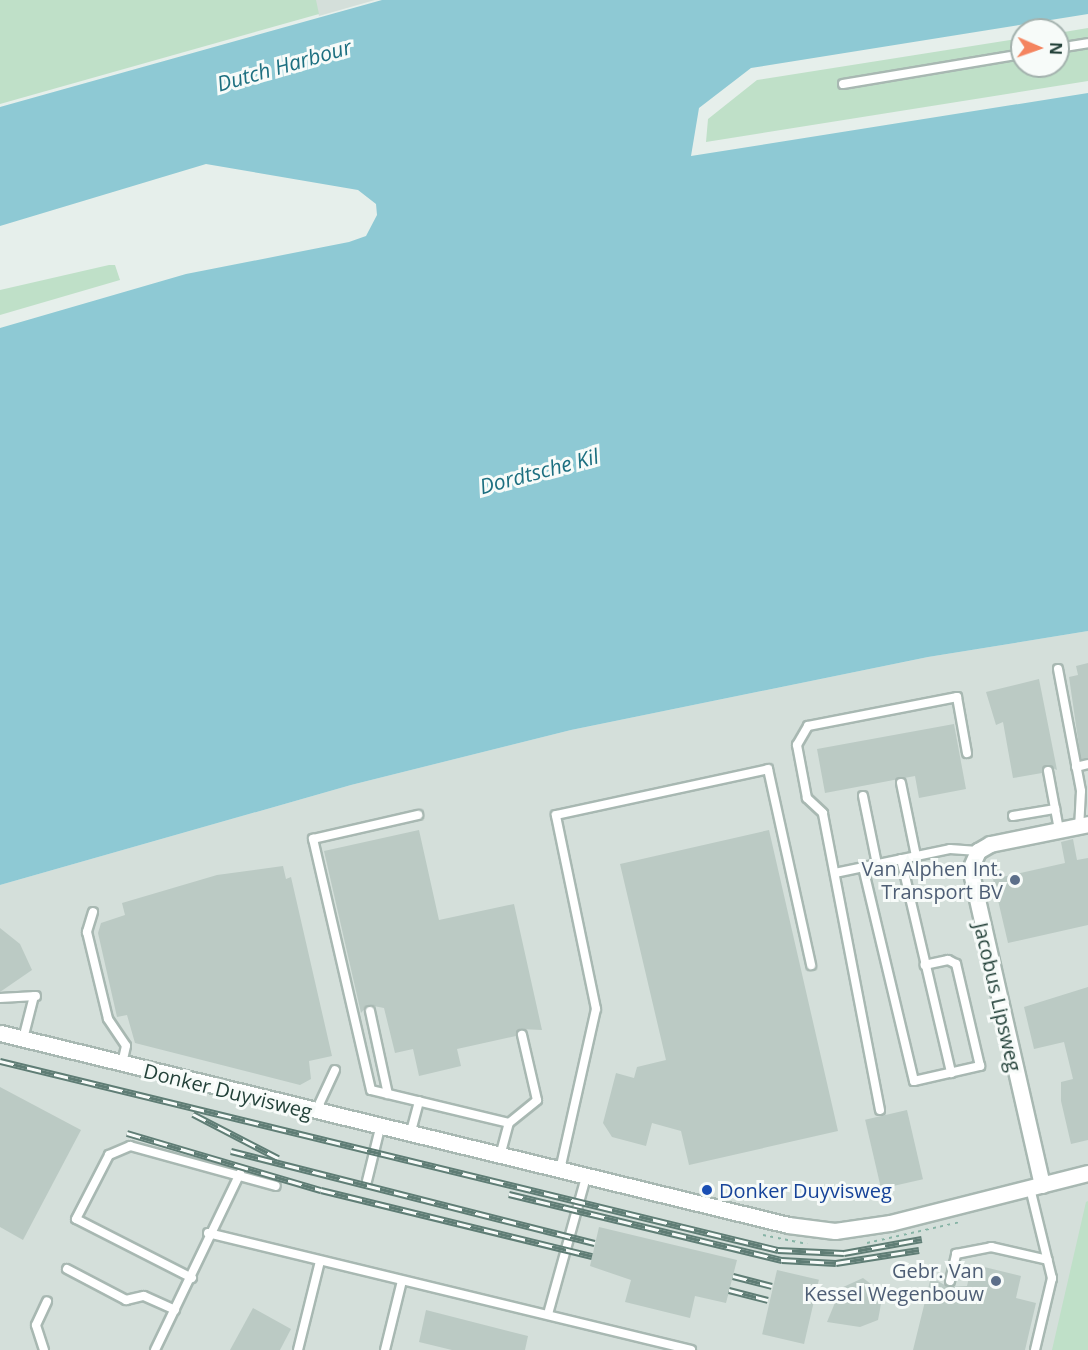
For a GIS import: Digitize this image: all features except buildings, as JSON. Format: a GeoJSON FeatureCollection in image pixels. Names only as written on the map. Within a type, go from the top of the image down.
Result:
{"type":"FeatureCollection","features":[{"type":"Feature","properties":{"kind":"street"},"geometry":{"type":"LineString","coordinates":[[978,851],[1083,825]]}},
{"type":"Feature","properties":{"kind":"street","name":"Jacobus Lipsweg"},"geometry":{"type":"LineString","coordinates":[[978,851],[970,875],[1036,1187]]}},
{"type":"Feature","properties":{"kind":"street","name":"Donker Duyvisweg"},"geometry":{"type":"LineString","coordinates":[[0,1033],[380,1128],[788,1225],[836,1230],[891,1223],[1088,1173]]}},
{"type":"Feature","properties":{"kind":"lane"},"geometry":{"type":"LineString","coordinates":[[1070,46],[1088,43]]}},
{"type":"Feature","properties":{"kind":"lane"},"geometry":{"type":"LineString","coordinates":[[843,84],[1010,56]]}},
{"type":"Feature","properties":{"kind":"lane"},"geometry":{"type":"LineString","coordinates":[[1058,669],[1076,767],[1084,790],[1083,825]]}},
{"type":"Feature","properties":{"kind":"lane"},"geometry":{"type":"LineString","coordinates":[[880,1110],[823,813],[807,798],[797,745],[808,726],[957,697],[967,753]]}},
{"type":"Feature","properties":{"kind":"lane"},"geometry":{"type":"LineString","coordinates":[[1076,767],[1088,764]]}},
{"type":"Feature","properties":{"kind":"lane"},"geometry":{"type":"LineString","coordinates":[[560,1170],[596,1010],[556,815],[768,769],[811,965]]}},
{"type":"Feature","properties":{"kind":"lane"},"geometry":{"type":"LineString","coordinates":[[1048,771],[1059,830]]}},
{"type":"Feature","properties":{"kind":"lane"},"geometry":{"type":"LineString","coordinates":[[901,783],[916,856]]}},
{"type":"Feature","properties":{"kind":"lane"},"geometry":{"type":"LineString","coordinates":[[863,796],[877,864]]}},
{"type":"Feature","properties":{"kind":"lane"},"geometry":{"type":"LineString","coordinates":[[1013,816],[1054,808]]}},
{"type":"Feature","properties":{"kind":"lane"},"geometry":{"type":"LineString","coordinates":[[418,815],[313,839],[371,1090],[509,1123]]}},
{"type":"Feature","properties":{"kind":"lane"},"geometry":{"type":"LineString","coordinates":[[835,873],[950,849],[978,851]]}},
{"type":"Feature","properties":{"kind":"lane"},"geometry":{"type":"LineString","coordinates":[[901,859],[951,1072]]}},
{"type":"Feature","properties":{"kind":"lane"},"geometry":{"type":"LineString","coordinates":[[863,867],[914,1081],[980,1066],[956,964],[948,960],[926,965]]}},
{"type":"Feature","properties":{"kind":"lane"},"geometry":{"type":"LineString","coordinates":[[93,912],[87,932],[108,1019],[126,1046],[122,1065]]}},
{"type":"Feature","properties":{"kind":"lane"},"geometry":{"type":"LineString","coordinates":[[0,998],[35,996],[23,1039]]}},
{"type":"Feature","properties":{"kind":"lane"},"geometry":{"type":"LineString","coordinates":[[370,1011],[388,1094]]}},
{"type":"Feature","properties":{"kind":"lane"},"geometry":{"type":"LineString","coordinates":[[500,1156],[509,1123],[537,1100],[522,1035]]}},
{"type":"Feature","properties":{"kind":"lane"},"geometry":{"type":"LineString","coordinates":[[315,1112],[335,1071]]}},
{"type":"Feature","properties":{"kind":"lane"},"geometry":{"type":"LineString","coordinates":[[410,1135],[419,1101]]}},
{"type":"Feature","properties":{"kind":"lane"},"geometry":{"type":"LineString","coordinates":[[366,1182],[380,1128]]}},
{"type":"Feature","properties":{"kind":"lane"},"geometry":{"type":"LineString","coordinates":[[192,1278],[76,1219],[109,1155],[124,1146],[240,1173],[276,1186]]}},
{"type":"Feature","properties":{"kind":"lane"},"geometry":{"type":"LineString","coordinates":[[155,1350],[192,1278],[208,1233],[240,1173]]}},
{"type":"Feature","properties":{"kind":"lane"},"geometry":{"type":"LineString","coordinates":[[548,1314],[586,1177]]}},
{"type":"Feature","properties":{"kind":"lane"},"geometry":{"type":"LineString","coordinates":[[1035,1350],[1052,1278],[1036,1187]]}},
{"type":"Feature","properties":{"kind":"lane"},"geometry":{"type":"LineString","coordinates":[[208,1233],[691,1350]]}},
{"type":"Feature","properties":{"kind":"lane"},"geometry":{"type":"LineString","coordinates":[[950,1281],[956,1254],[991,1247],[1048,1260]]}},
{"type":"Feature","properties":{"kind":"lane"},"geometry":{"type":"LineString","coordinates":[[298,1350],[320,1260]]}},
{"type":"Feature","properties":{"kind":"lane"},"geometry":{"type":"LineString","coordinates":[[67,1269],[126,1300],[144,1296],[175,1310]]}},
{"type":"Feature","properties":{"kind":"lane"},"geometry":{"type":"LineString","coordinates":[[385,1350],[402,1281]]}},
{"type":"Feature","properties":{"kind":"lane"},"geometry":{"type":"LineString","coordinates":[[44,1350],[36,1325],[47,1301]]}},
{"type":"Feature","properties":{"kind":"shaded area"},"geometry":{"type":"Polygon","coordinates":[[[315,0],[375,0],[319,16],[315,0]]]}},
{"type":"Feature","properties":{"kind":"shaded area"},"geometry":{"type":"Polygon","coordinates":[[[1088,631],[1088,1350],[0,1350],[0,885],[351,785],[571,730],[928,657],[1088,631]]]}},
{"type":"Feature","properties":{"kind":"green space"},"geometry":{"type":"Polygon","coordinates":[[[0,0],[316,0],[319,14],[0,104],[0,0]]]}},
{"type":"Feature","properties":{"kind":"green space"},"geometry":{"type":"Polygon","coordinates":[[[1088,28],[1088,81],[706,142],[708,119],[757,80],[1010,40],[1010,78],[1070,78],[1070,31],[1088,28]]]}},
{"type":"Feature","properties":{"kind":"green space"},"geometry":{"type":"Polygon","coordinates":[[[115,265],[120,280],[0,315],[0,290],[115,265]]]}},
{"type":"Feature","properties":{"kind":"green space"},"geometry":{"type":"Polygon","coordinates":[[[1088,1201],[1088,1350],[1052,1350],[1086,1202],[1088,1201]]]}},
{"type":"Feature","properties":{"kind":"water"},"geometry":{"type":"Polygon","coordinates":[[[382,0],[1088,0],[1088,14],[1063,18],[1010,18],[1010,26],[751,68],[699,108],[691,156],[1088,93],[1088,631],[928,657],[571,730],[351,785],[0,885],[0,328],[186,274],[349,242],[366,236],[377,215],[376,204],[358,190],[206,164],[0,226],[0,107],[382,0]]]}},
{"type":"Feature","properties":{"kind":"railway"},"geometry":{"type":"LineString","coordinates":[[0,1061],[778,1250],[844,1253],[922,1239]]}},
{"type":"Feature","properties":{"kind":"railway"},"geometry":{"type":"LineString","coordinates":[[193,1114],[278,1158]]}},
{"type":"Feature","properties":{"kind":"railway"},"geometry":{"type":"LineString","coordinates":[[127,1133],[321,1190],[592,1256]]}},
{"type":"Feature","properties":{"kind":"railway"},"geometry":{"type":"LineString","coordinates":[[231,1151],[595,1243]]}},
{"type":"Feature","properties":{"kind":"railway"},"geometry":{"type":"LineString","coordinates":[[509,1194],[782,1260],[836,1263],[919,1250]]}},
{"type":"Feature","properties":{"kind":"railway"},"geometry":{"type":"LineString","coordinates":[[733,1276],[772,1286]]}},
{"type":"Feature","properties":{"kind":"railway"},"geometry":{"type":"LineString","coordinates":[[729,1290],[768,1300]]}},
{"type":"Feature","properties":{"kind":"place","name":"Van Alphen Int. Transport BV"},"geometry":{"type":"Point","coordinates":[1015,880]}},
{"type":"Feature","properties":{"kind":"place","name":"Donker Duyvisweg"},"geometry":{"type":"Point","coordinates":[707,1190]}},
{"type":"Feature","properties":{"kind":"place","name":"Gebr. Van Kessel Wegenbouw"},"geometry":{"type":"Point","coordinates":[996,1281]}},
{"type":"Feature","properties":{"kind":"water label","name":"Dutch Harbour"},"geometry":{"type":"Point","coordinates":[284,65]}},
{"type":"Feature","properties":{"kind":"water label","name":"Dordtsche Kil"},"geometry":{"type":"Point","coordinates":[539,471]}}]}
